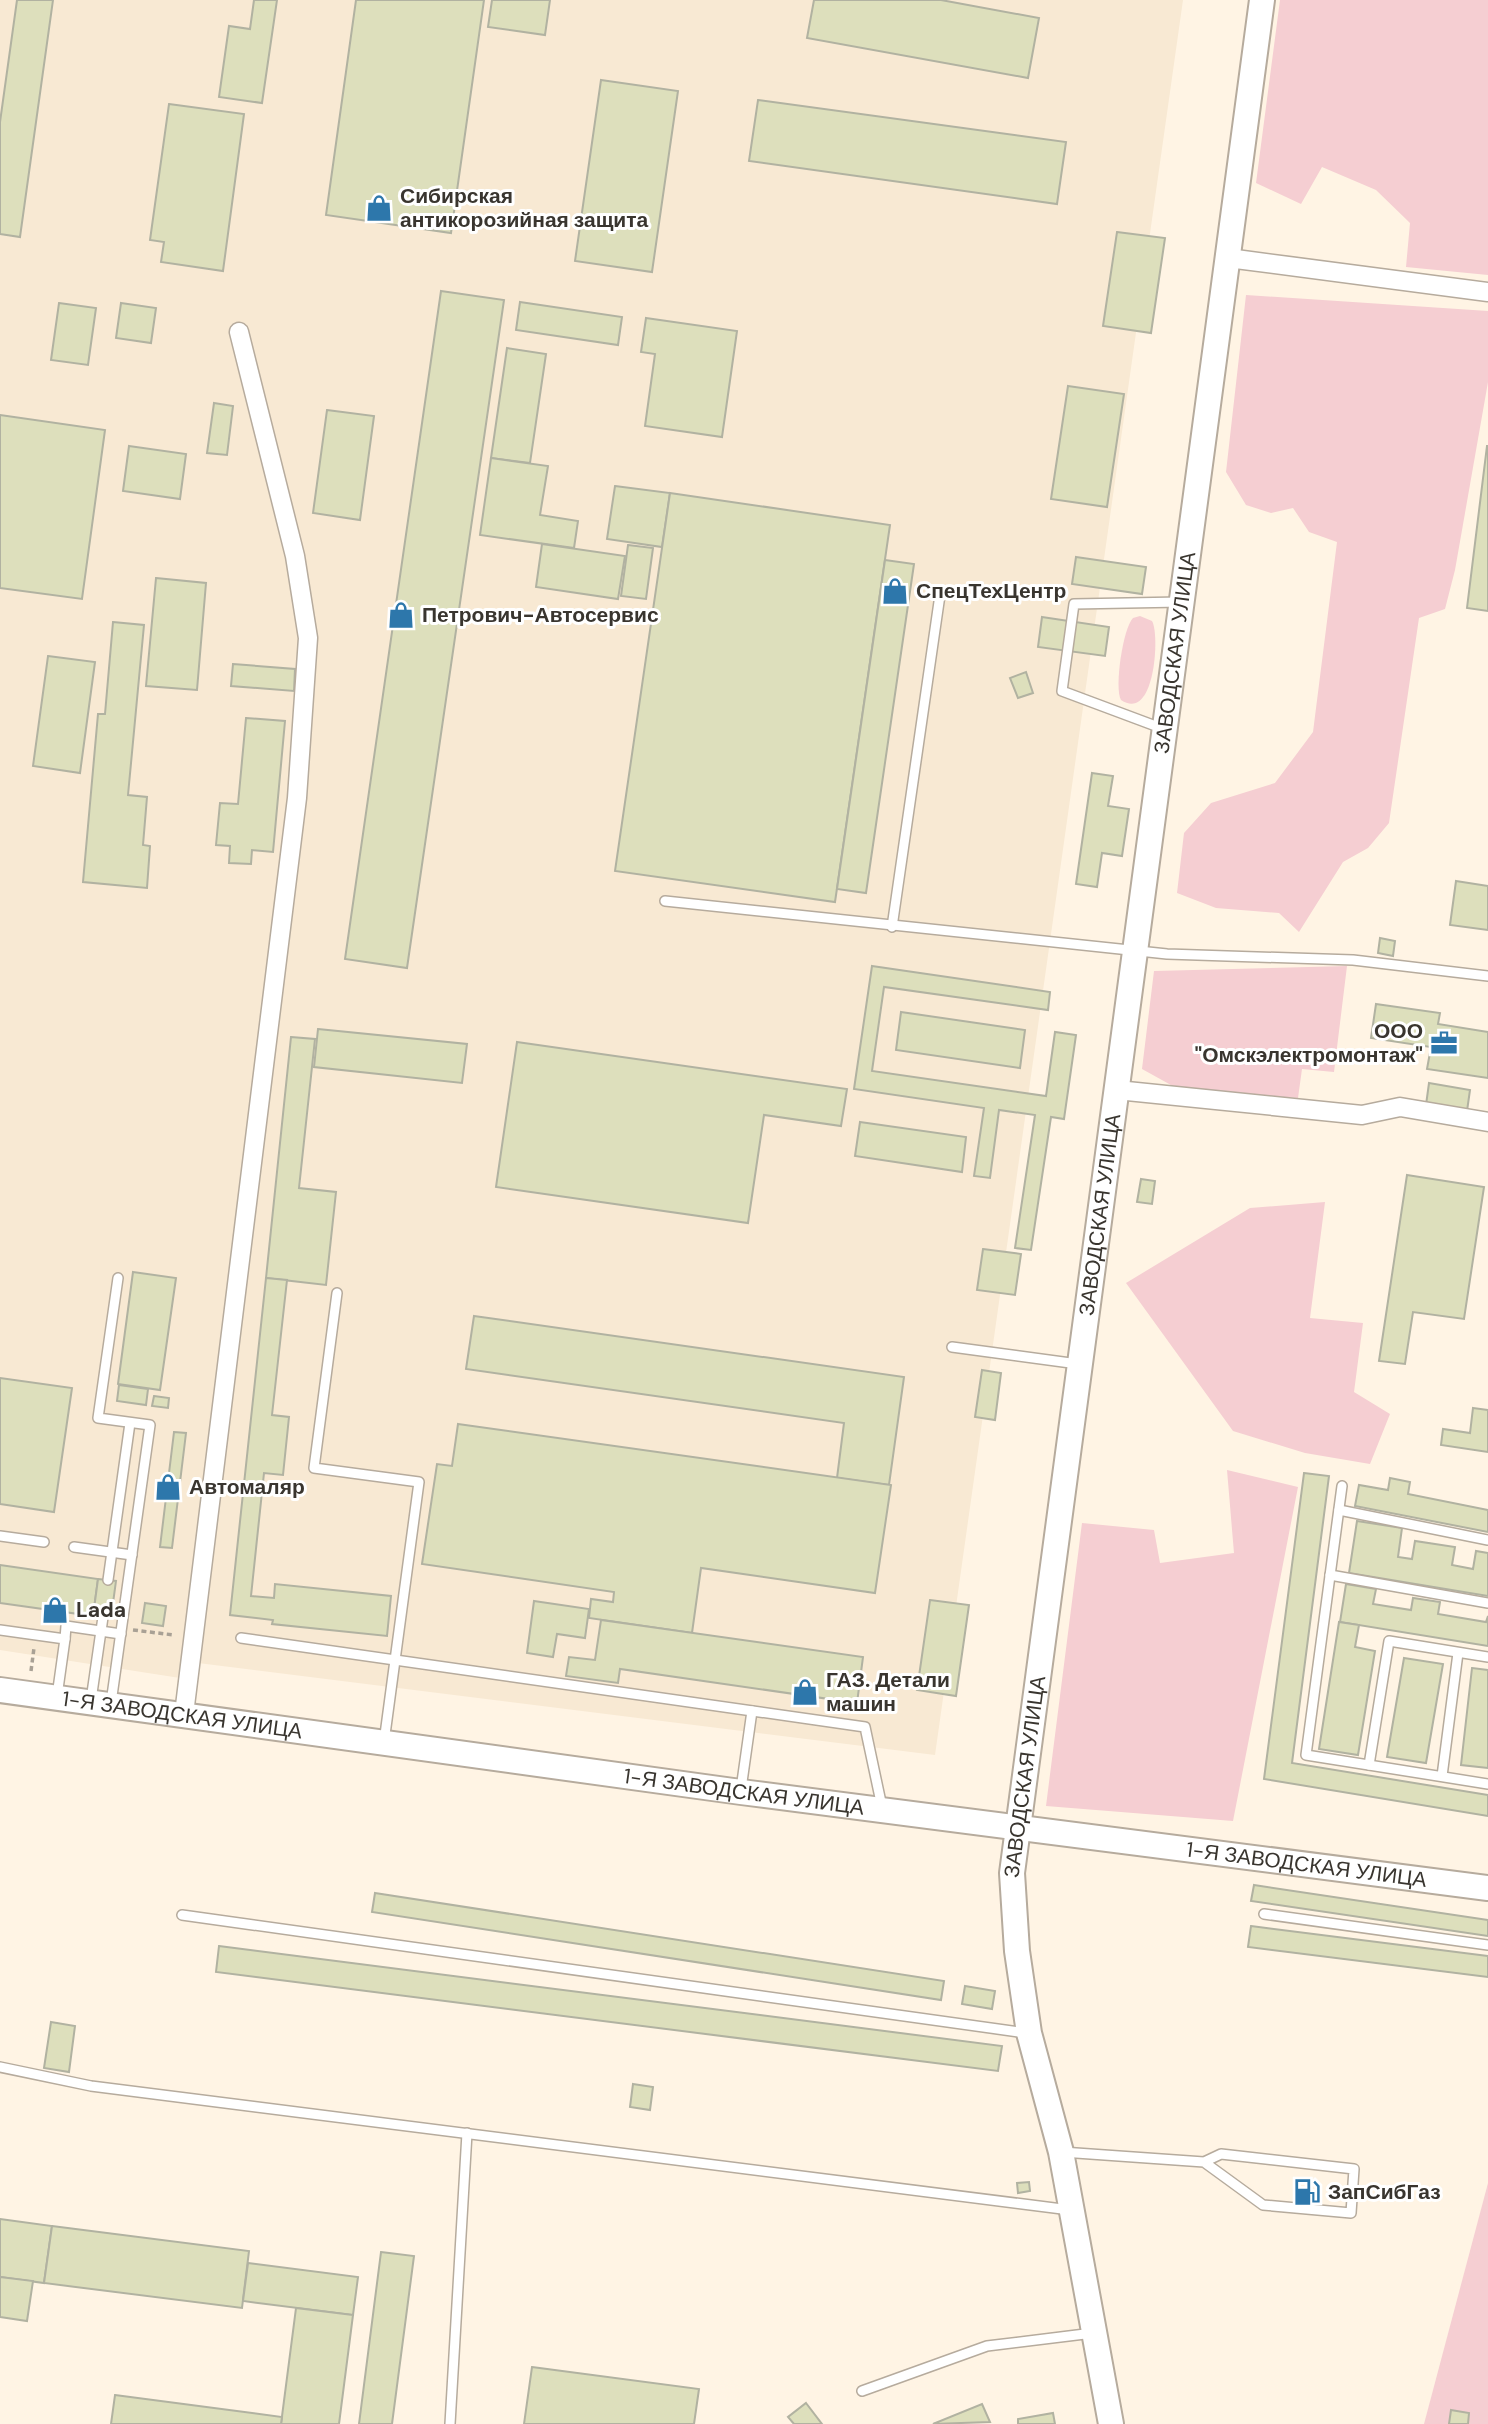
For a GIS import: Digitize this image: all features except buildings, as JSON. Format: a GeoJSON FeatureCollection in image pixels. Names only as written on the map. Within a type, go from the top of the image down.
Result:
{"type":"FeatureCollection","features":[{"type":"Feature","properties":{"kind":"main road","name":"ЗАВОДСКАЯ УЛИЦА"},"geometry":{"type":"LineString","coordinates":[[1111,2424],[1061,2152],[1029,2033],[1017,1951],[1012,1873],[1262,0]]}},
{"type":"Feature","properties":{"kind":"main road","name":"1-Я ЗАВОДСКАЯ УЛИЦА"},"geometry":{"type":"LineString","coordinates":[[0,1690],[383,1744],[1488,1888]]}},
{"type":"Feature","properties":{"kind":"street"},"geometry":{"type":"LineString","coordinates":[[1228,258],[1488,292]]}},
{"type":"Feature","properties":{"kind":"street"},"geometry":{"type":"LineString","coordinates":[[184,1714],[296,811],[308,638],[295,555],[239,332]]}},
{"type":"Feature","properties":{"kind":"street"},"geometry":{"type":"LineString","coordinates":[[1117,1090],[1362,1115],[1400,1107],[1488,1122]]}},
{"type":"Feature","properties":{"kind":"lane"},"geometry":{"type":"LineString","coordinates":[[892,927],[940,595]]}},
{"type":"Feature","properties":{"kind":"lane"},"geometry":{"type":"LineString","coordinates":[[1166,730],[1062,691],[1074,604],[1183,602]]}},
{"type":"Feature","properties":{"kind":"lane"},"geometry":{"type":"LineString","coordinates":[[665,901],[1136,952],[1219,958],[1353,960],[1488,976]]}},
{"type":"Feature","properties":{"kind":"lane"},"geometry":{"type":"LineString","coordinates":[[101,1703],[121,1634],[150,1425],[98,1418],[118,1278]]}},
{"type":"Feature","properties":{"kind":"lane"},"geometry":{"type":"LineString","coordinates":[[337,1293],[314,1468],[419,1482],[383,1744]]}},
{"type":"Feature","properties":{"kind":"lane"},"geometry":{"type":"LineString","coordinates":[[953,1347],[1080,1364]]}},
{"type":"Feature","properties":{"kind":"lane"},"geometry":{"type":"LineString","coordinates":[[108,1580],[130,1423]]}},
{"type":"Feature","properties":{"kind":"lane"},"geometry":{"type":"LineString","coordinates":[[1342,1486],[1306,1755],[1488,1784]]}},
{"type":"Feature","properties":{"kind":"lane"},"geometry":{"type":"LineString","coordinates":[[1339,1510],[1488,1540]]}},
{"type":"Feature","properties":{"kind":"lane"},"geometry":{"type":"LineString","coordinates":[[0,1536],[44,1542]]}},
{"type":"Feature","properties":{"kind":"lane"},"geometry":{"type":"LineString","coordinates":[[74,1546],[132,1555]]}},
{"type":"Feature","properties":{"kind":"lane"},"geometry":{"type":"LineString","coordinates":[[1330,1575],[1488,1603]]}},
{"type":"Feature","properties":{"kind":"lane"},"geometry":{"type":"LineString","coordinates":[[101,1703],[103,1617]]}},
{"type":"Feature","properties":{"kind":"lane"},"geometry":{"type":"LineString","coordinates":[[56,1697],[66,1626],[121,1634]]}},
{"type":"Feature","properties":{"kind":"lane"},"geometry":{"type":"LineString","coordinates":[[0,1630],[65,1639]]}},
{"type":"Feature","properties":{"kind":"lane"},"geometry":{"type":"LineString","coordinates":[[241,1638],[865,1727],[883,1810]]}},
{"type":"Feature","properties":{"kind":"lane"},"geometry":{"type":"LineString","coordinates":[[1369,1765],[1388,1641],[1488,1657]]}},
{"type":"Feature","properties":{"kind":"lane"},"geometry":{"type":"LineString","coordinates":[[1442,1776],[1458,1653]]}},
{"type":"Feature","properties":{"kind":"lane"},"geometry":{"type":"LineString","coordinates":[[741,1791],[752,1711]]}},
{"type":"Feature","properties":{"kind":"lane"},"geometry":{"type":"LineString","coordinates":[[1264,1914],[1488,1945]]}},
{"type":"Feature","properties":{"kind":"lane"},"geometry":{"type":"LineString","coordinates":[[182,1915],[1029,2033]]}},
{"type":"Feature","properties":{"kind":"lane"},"geometry":{"type":"LineString","coordinates":[[0,2067],[91,2086],[1071,2210]]}},
{"type":"Feature","properties":{"kind":"lane"},"geometry":{"type":"LineString","coordinates":[[450,2424],[467,2133]]}},
{"type":"Feature","properties":{"kind":"lane"},"geometry":{"type":"LineString","coordinates":[[1061,2152],[1204,2162],[1221,2154],[1354,2169],[1351,2213],[1263,2205],[1204,2162]]}},
{"type":"Feature","properties":{"kind":"lane"},"geometry":{"type":"LineString","coordinates":[[862,2391],[987,2346],[1094,2333]]}},
{"type":"Feature","properties":{"kind":"path"},"geometry":{"type":"LineString","coordinates":[[144,1631],[194,1638]]}},
{"type":"Feature","properties":{"kind":"path"},"geometry":{"type":"LineString","coordinates":[[30,1679],[36,1635]]}},
{"type":"Feature","properties":{"kind":"shaded area"},"geometry":{"type":"Polygon","coordinates":[[[0,0],[1183,0],[935,1755],[182,1661],[180,1678],[0,1650],[0,0]]]}},
{"type":"Feature","properties":{"kind":"shaded area"},"geometry":{"type":"Polygon","coordinates":[[[1280,0],[1488,0],[1488,275],[1406,267],[1410,223],[1376,190],[1322,167],[1301,204],[1256,183],[1280,0]]]}},
{"type":"Feature","properties":{"kind":"shaded area"},"geometry":{"type":"Polygon","coordinates":[[[1246,295],[1488,311],[1488,382],[1455,570],[1445,609],[1419,618],[1389,823],[1368,848],[1343,862],[1299,932],[1279,913],[1216,908],[1177,893],[1184,833],[1211,803],[1275,783],[1313,732],[1337,542],[1309,532],[1293,508],[1271,513],[1246,505],[1226,472],[1246,295]]]}},
{"type":"Feature","properties":{"kind":"shaded area"},"geometry":{"type":"Polygon","coordinates":[[[1140,616],[1152,621],[1155,658],[1148,689],[1141,699],[1132,704],[1121,700],[1119,671],[1129,624],[1133,618],[1140,616]]]}},
{"type":"Feature","properties":{"kind":"shaded area"},"geometry":{"type":"Polygon","coordinates":[[[1347,966],[1334,1072],[1302,1069],[1298,1098],[1180,1090],[1142,1069],[1154,971],[1347,966]]]}},
{"type":"Feature","properties":{"kind":"shaded area"},"geometry":{"type":"Polygon","coordinates":[[[1325,1202],[1310,1318],[1363,1323],[1354,1392],[1390,1414],[1370,1464],[1305,1453],[1233,1431],[1126,1283],[1250,1208],[1325,1202]]]}},
{"type":"Feature","properties":{"kind":"shaded area"},"geometry":{"type":"Polygon","coordinates":[[[1227,1470],[1298,1487],[1233,1821],[1046,1806],[1082,1523],[1154,1530],[1160,1563],[1234,1553],[1227,1470]]]}},
{"type":"Feature","properties":{"kind":"shaded area"},"geometry":{"type":"Polygon","coordinates":[[[1488,2183],[1488,2424],[1424,2424],[1488,2183]]]}},
{"type":"Feature","properties":{"kind":"place","name":"Сибирская антикорозийная защита"},"geometry":{"type":"Point","coordinates":[379,208]}},
{"type":"Feature","properties":{"kind":"place","name":"СпецТехЦентр"},"geometry":{"type":"Point","coordinates":[895,591]}},
{"type":"Feature","properties":{"kind":"place","name":"Петрович-Автосервис"},"geometry":{"type":"Point","coordinates":[401,615]}},
{"type":"Feature","properties":{"kind":"place","name":"ООО \"Омскэлектромонтаж\""},"geometry":{"type":"Point","coordinates":[1444,1043]}},
{"type":"Feature","properties":{"kind":"place","name":"Автомаляр"},"geometry":{"type":"Point","coordinates":[168,1487]}},
{"type":"Feature","properties":{"kind":"place","name":"Lada"},"geometry":{"type":"Point","coordinates":[55,1610]}},
{"type":"Feature","properties":{"kind":"place","name":"ГАЗ. Детали машин"},"geometry":{"type":"Point","coordinates":[805,1692]}},
{"type":"Feature","properties":{"kind":"place","name":"ЗапСибГаз"},"geometry":{"type":"Point","coordinates":[1307,2192]}}]}
